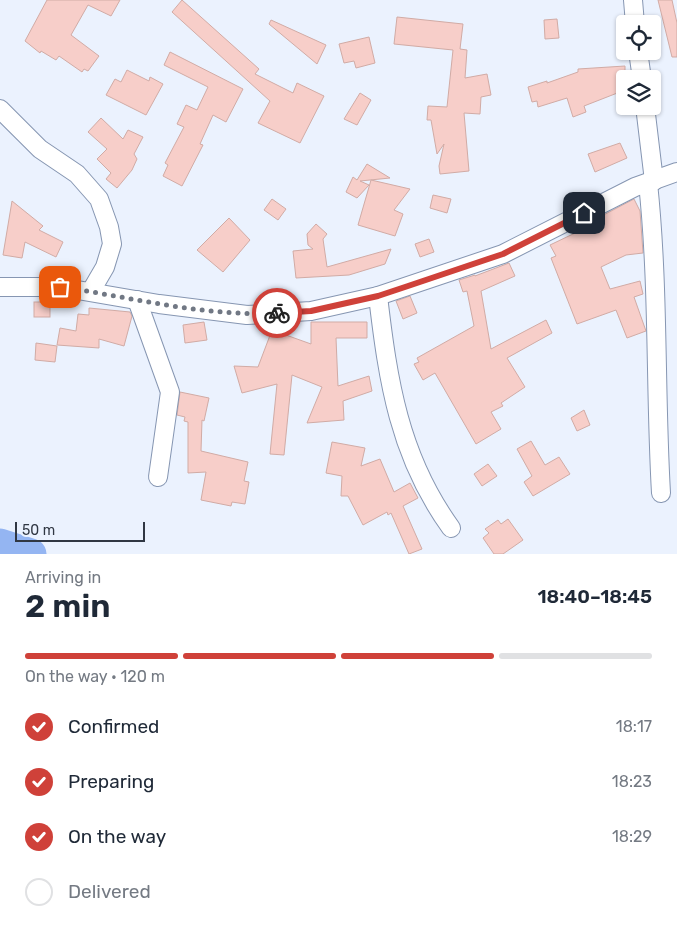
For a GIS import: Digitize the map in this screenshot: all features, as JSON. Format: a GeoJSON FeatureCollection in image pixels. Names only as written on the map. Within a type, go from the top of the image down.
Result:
{"type":"FeatureCollection","features":[{"type":"Feature","properties":{"kind":"street"},"geometry":{"type":"LineString","coordinates":[[633,0],[634,15]]}},
{"type":"Feature","properties":{"kind":"street"},"geometry":{"type":"LineString","coordinates":[[0,109],[40,149],[77,174],[99,199],[109,228],[112,244],[105,267],[91,291]]}},
{"type":"Feature","properties":{"kind":"street"},"geometry":{"type":"LineString","coordinates":[[646,115],[655,260],[657,407],[661,493]]}},
{"type":"Feature","properties":{"kind":"street"},"geometry":{"type":"LineString","coordinates":[[0,286],[60,287],[247,315],[311,311],[378,296],[503,254],[635,187],[677,172]]}},
{"type":"Feature","properties":{"kind":"street"},"geometry":{"type":"LineString","coordinates":[[378,296],[384,344],[399,420],[424,488],[451,528]]}},
{"type":"Feature","properties":{"kind":"street"},"geometry":{"type":"LineString","coordinates":[[138,300],[170,392],[158,476]]}},
{"type":"Feature","properties":{"kind":"building"},"geometry":{"type":"Polygon","coordinates":[[[47,0],[120,0],[111,16],[88,5],[71,35],[99,56],[88,71],[84,69],[82,72],[59,56],[56,60],[41,51],[40,53],[25,41],[47,0]]]}},
{"type":"Feature","properties":{"kind":"building"},"geometry":{"type":"Polygon","coordinates":[[[182,0],[259,69],[255,74],[293,93],[297,83],[324,96],[300,143],[258,123],[270,101],[172,12],[182,0]]]}},
{"type":"Feature","properties":{"kind":"building"},"geometry":{"type":"Polygon","coordinates":[[[658,0],[672,0],[677,23],[677,57],[672,57],[658,0]]]}},
{"type":"Feature","properties":{"kind":"building"},"geometry":{"type":"Polygon","coordinates":[[[397,17],[463,24],[460,49],[467,50],[465,78],[487,74],[491,95],[481,97],[480,114],[464,113],[469,171],[440,174],[439,166],[444,144],[437,154],[431,120],[427,120],[428,106],[447,107],[453,50],[394,44],[397,17]]]}},
{"type":"Feature","properties":{"kind":"building"},"geometry":{"type":"Polygon","coordinates":[[[557,19],[559,38],[545,39],[544,20],[557,19]]]}},
{"type":"Feature","properties":{"kind":"building"},"geometry":{"type":"Polygon","coordinates":[[[271,20],[326,45],[317,64],[269,24],[271,20]]]}},
{"type":"Feature","properties":{"kind":"building"},"geometry":{"type":"Polygon","coordinates":[[[369,37],[375,63],[356,68],[354,61],[344,63],[339,44],[369,37]]]}},
{"type":"Feature","properties":{"kind":"building"},"geometry":{"type":"Polygon","coordinates":[[[170,52],[243,89],[226,122],[213,115],[200,144],[203,145],[182,186],[163,176],[168,165],[165,163],[184,127],[177,124],[186,105],[197,110],[208,87],[164,65],[170,52]]]}},
{"type":"Feature","properties":{"kind":"building"},"geometry":{"type":"Polygon","coordinates":[[[625,66],[625,70],[616,70],[616,94],[584,106],[586,112],[573,117],[567,98],[538,107],[537,101],[532,102],[528,87],[547,81],[547,83],[578,72],[578,69],[625,66]]]}},
{"type":"Feature","properties":{"kind":"building"},"geometry":{"type":"Polygon","coordinates":[[[127,70],[149,81],[150,77],[163,84],[146,115],[106,95],[115,79],[121,82],[127,70]]]}},
{"type":"Feature","properties":{"kind":"building"},"geometry":{"type":"Polygon","coordinates":[[[360,93],[371,100],[357,125],[344,119],[360,93]]]}},
{"type":"Feature","properties":{"kind":"building"},"geometry":{"type":"Polygon","coordinates":[[[101,118],[123,139],[128,130],[143,137],[134,154],[137,159],[132,170],[117,188],[106,179],[111,173],[97,159],[107,149],[88,132],[101,118]]]}},
{"type":"Feature","properties":{"kind":"building"},"geometry":{"type":"Polygon","coordinates":[[[620,143],[627,158],[595,172],[588,154],[620,143]]]}},
{"type":"Feature","properties":{"kind":"building"},"geometry":{"type":"Polygon","coordinates":[[[367,164],[390,178],[360,181],[369,185],[357,198],[346,192],[353,177],[357,180],[367,164]]]}},
{"type":"Feature","properties":{"kind":"building"},"geometry":{"type":"Polygon","coordinates":[[[371,180],[410,189],[394,210],[403,214],[395,236],[358,225],[371,180]]]}},
{"type":"Feature","properties":{"kind":"building"},"geometry":{"type":"Polygon","coordinates":[[[433,195],[451,199],[447,213],[430,208],[433,195]]]}},
{"type":"Feature","properties":{"kind":"building"},"geometry":{"type":"Polygon","coordinates":[[[272,199],[286,209],[278,220],[264,210],[272,199]]]}},
{"type":"Feature","properties":{"kind":"building"},"geometry":{"type":"Polygon","coordinates":[[[634,199],[640,211],[643,253],[626,255],[601,267],[610,289],[640,281],[643,294],[634,297],[646,331],[627,338],[616,310],[577,324],[551,258],[556,256],[550,245],[596,223],[594,220],[634,199]]]}},
{"type":"Feature","properties":{"kind":"building"},"geometry":{"type":"Polygon","coordinates":[[[12,201],[43,226],[39,230],[63,242],[56,257],[25,242],[22,258],[3,255],[12,201]]]}},
{"type":"Feature","properties":{"kind":"building"},"geometry":{"type":"Polygon","coordinates":[[[229,218],[250,240],[223,272],[197,250],[229,218]]]}},
{"type":"Feature","properties":{"kind":"building"},"geometry":{"type":"Polygon","coordinates":[[[316,224],[327,234],[323,239],[327,267],[391,249],[385,264],[349,275],[296,278],[293,251],[313,249],[308,245],[307,234],[316,224]]]}},
{"type":"Feature","properties":{"kind":"building"},"geometry":{"type":"Polygon","coordinates":[[[429,239],[434,252],[420,257],[415,244],[429,239]]]}},
{"type":"Feature","properties":{"kind":"building"},"geometry":{"type":"Polygon","coordinates":[[[509,263],[515,276],[481,291],[491,349],[546,320],[552,333],[507,358],[525,387],[501,403],[503,406],[491,412],[501,429],[476,444],[435,373],[423,380],[414,364],[419,362],[417,358],[474,326],[467,291],[463,292],[459,280],[509,263]]]}},
{"type":"Feature","properties":{"kind":"building"},"geometry":{"type":"Polygon","coordinates":[[[410,296],[417,313],[403,319],[396,301],[410,296]]]}},
{"type":"Feature","properties":{"kind":"building"},"geometry":{"type":"Polygon","coordinates":[[[34,302],[50,302],[50,317],[34,317],[34,302]]]}},
{"type":"Feature","properties":{"kind":"building"},"geometry":{"type":"Polygon","coordinates":[[[89,308],[130,312],[132,316],[124,346],[99,339],[99,348],[57,345],[60,328],[76,331],[78,314],[89,315],[89,308]]]}},
{"type":"Feature","properties":{"kind":"building"},"geometry":{"type":"Polygon","coordinates":[[[204,322],[207,340],[185,343],[183,325],[204,322]]]}},
{"type":"Feature","properties":{"kind":"building"},"geometry":{"type":"Polygon","coordinates":[[[311,322],[367,322],[367,338],[336,338],[338,386],[369,376],[372,391],[343,401],[344,420],[307,423],[322,387],[292,375],[284,455],[270,454],[277,384],[242,393],[234,366],[258,367],[272,330],[311,344],[311,322]]]}},
{"type":"Feature","properties":{"kind":"building"},"geometry":{"type":"Polygon","coordinates":[[[36,343],[57,346],[55,362],[35,360],[36,343]]]}},
{"type":"Feature","properties":{"kind":"building"},"geometry":{"type":"Polygon","coordinates":[[[180,392],[209,398],[204,421],[202,420],[201,451],[248,462],[244,481],[249,482],[245,504],[232,502],[231,506],[201,500],[206,472],[188,473],[188,422],[184,421],[185,417],[177,415],[180,392]]]}},
{"type":"Feature","properties":{"kind":"building"},"geometry":{"type":"Polygon","coordinates":[[[584,410],[590,425],[577,431],[571,418],[584,410]]]}},
{"type":"Feature","properties":{"kind":"building"},"geometry":{"type":"Polygon","coordinates":[[[531,441],[545,465],[559,457],[570,474],[533,496],[524,482],[532,476],[517,449],[531,441]]]}},
{"type":"Feature","properties":{"kind":"building"},"geometry":{"type":"Polygon","coordinates":[[[332,442],[365,448],[361,466],[380,459],[394,492],[410,483],[418,498],[403,506],[422,549],[409,554],[391,513],[388,515],[387,512],[363,525],[348,496],[341,496],[342,476],[326,473],[332,442]]]}},
{"type":"Feature","properties":{"kind":"building"},"geometry":{"type":"Polygon","coordinates":[[[488,464],[497,476],[482,486],[474,474],[488,464]]]}},
{"type":"Feature","properties":{"kind":"building"},"geometry":{"type":"Polygon","coordinates":[[[508,519],[523,540],[503,554],[494,554],[483,538],[489,533],[485,529],[498,520],[501,524],[508,519]]]}},
{"type":"Feature","properties":{"kind":"waterway"},"geometry":{"type":"LineString","coordinates":[[0,544],[31,554]]}},
{"type":"Feature","properties":{"kind":"way so far"},"geometry":{"type":"LineString","coordinates":[[60,287],[159,304],[247,315],[277,313]]}},
{"type":"Feature","properties":{"kind":"route"},"geometry":{"type":"LineString","coordinates":[[277,313],[311,311],[378,296],[503,254],[584,213]]}}]}
